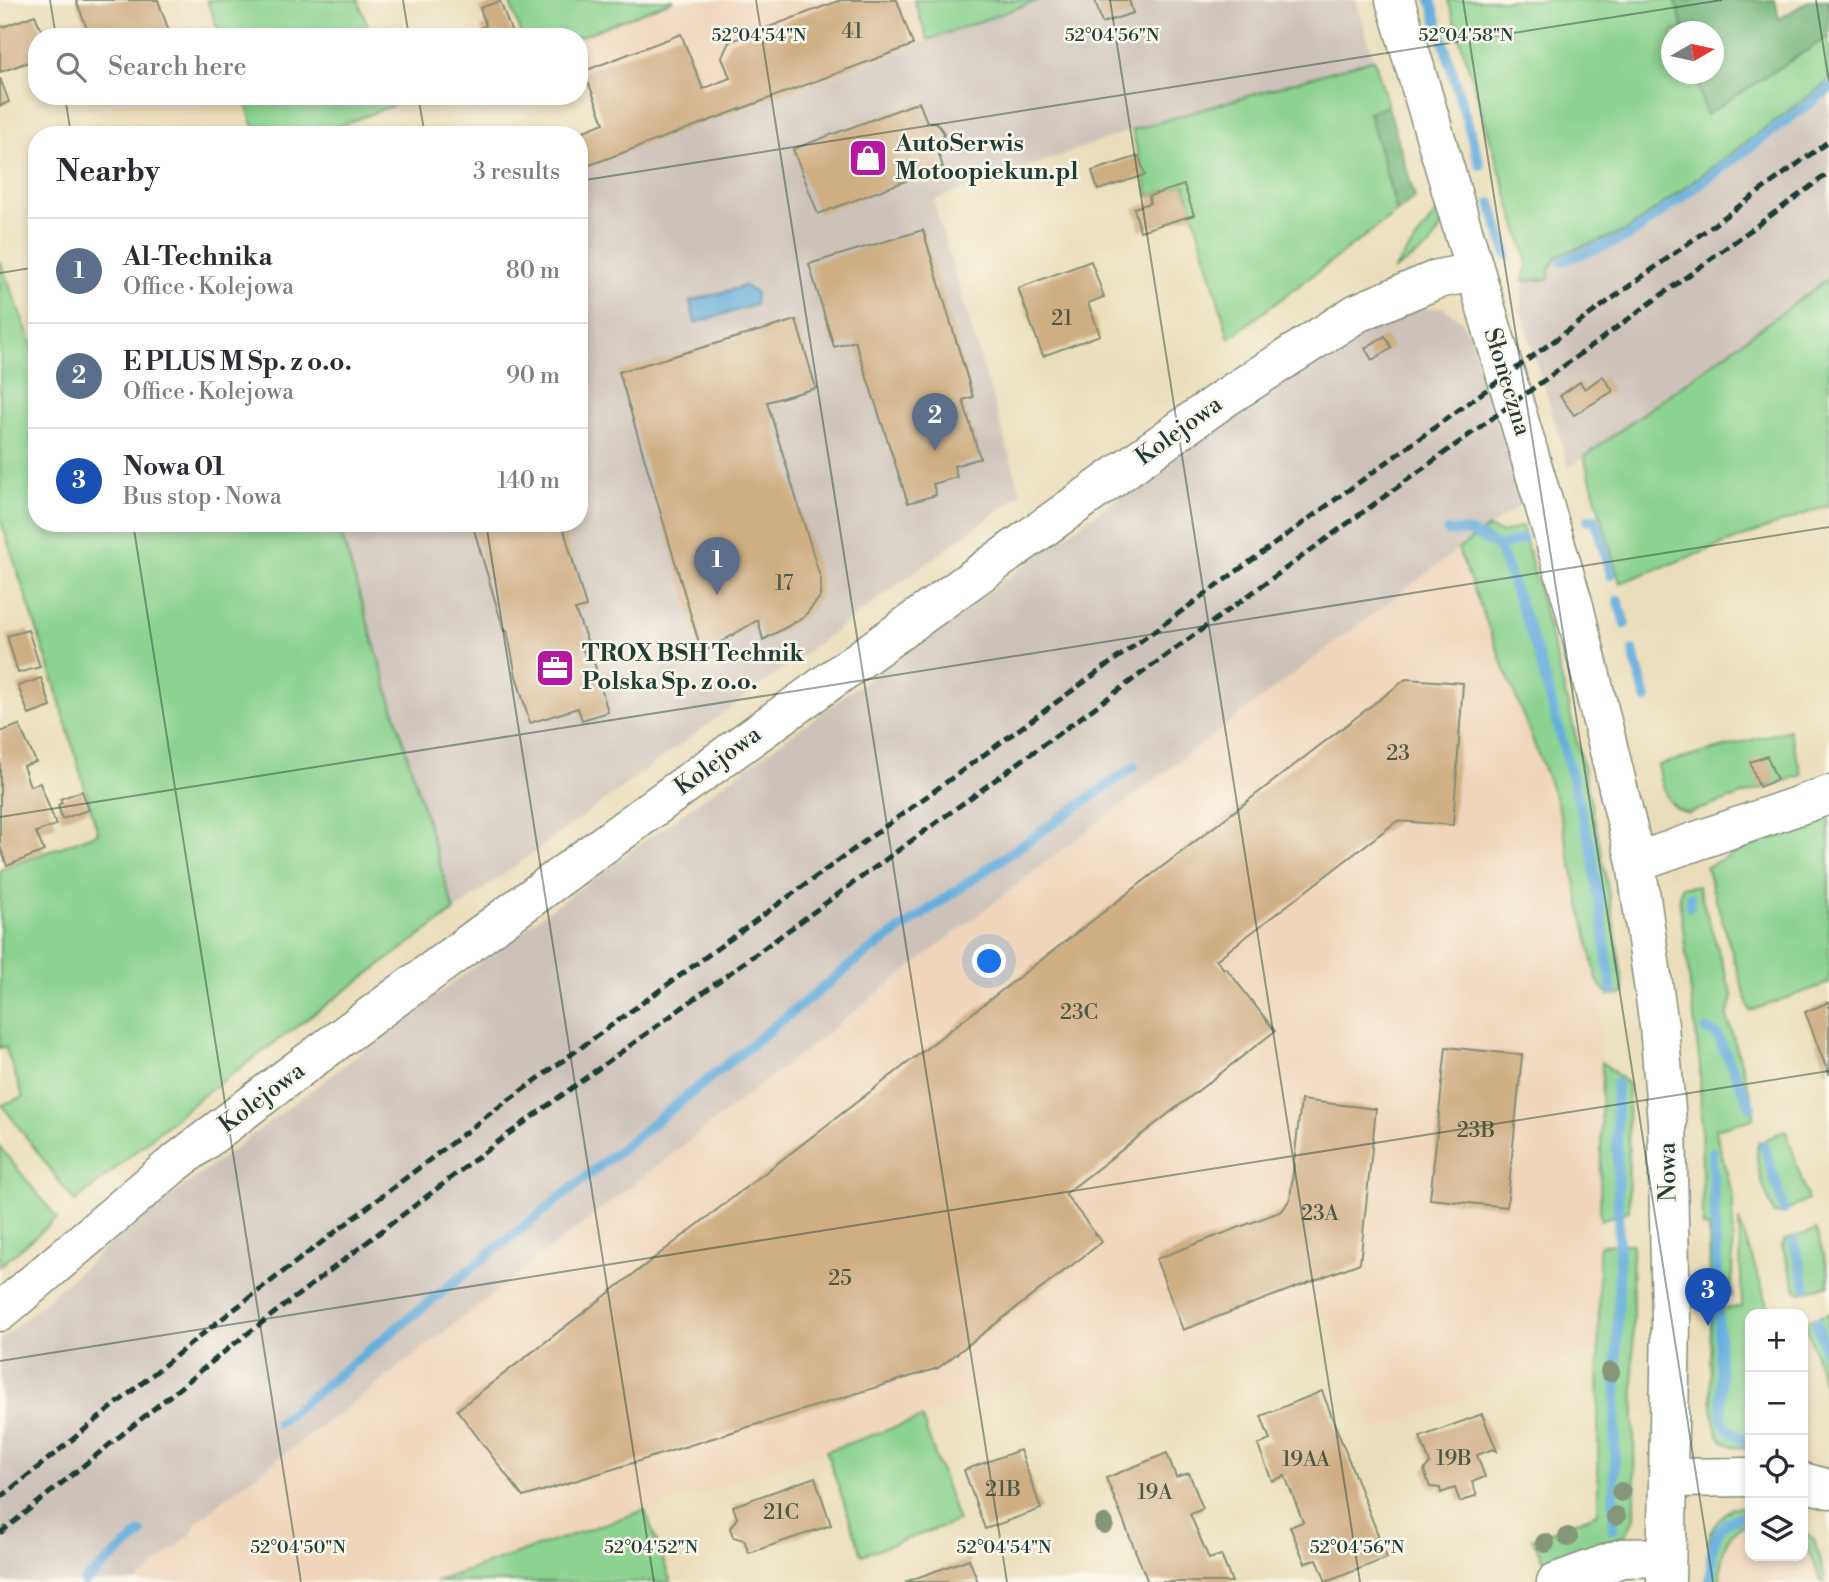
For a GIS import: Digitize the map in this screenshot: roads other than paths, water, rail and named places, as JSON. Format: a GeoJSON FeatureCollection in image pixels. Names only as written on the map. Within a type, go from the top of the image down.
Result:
{"type":"FeatureCollection","features":[{"type":"Feature","properties":{"kind":"street","name":"Słoneczna"},"geometry":{"type":"LineString","coordinates":[[1395,0],[1574,606],[1615,766]]}},
{"type":"Feature","properties":{"kind":"street","name":"Kolejowa"},"geometry":{"type":"LineString","coordinates":[[0,1312],[170,1167],[289,1076],[671,795],[1212,407],[1357,313],[1438,279],[1474,272]]}},
{"type":"Feature","properties":{"kind":"street","name":"Nowa"},"geometry":{"type":"LineString","coordinates":[[1615,766],[1636,862],[1659,1026],[1667,1122],[1671,1321],[1666,1570]]}},
{"type":"Feature","properties":{"kind":"street"},"geometry":{"type":"LineString","coordinates":[[1636,862],[1829,795]]}},
{"type":"Feature","properties":{"kind":"street"},"geometry":{"type":"LineString","coordinates":[[1669,1478],[1745,1477]]}},
{"type":"Feature","properties":{"kind":"street"},"geometry":{"type":"LineString","coordinates":[[1808,1483],[1829,1489]]}},
{"type":"Feature","properties":{"kind":"street"},"geometry":{"type":"LineString","coordinates":[[1556,1582],[1622,1558],[1666,1570]]}},
{"type":"Feature","properties":{"kind":"water"},"geometry":{"type":"Polygon","coordinates":[[[745,286],[756,293],[755,305],[695,323],[690,301],[745,286]]]}},
{"type":"Feature","properties":{"kind":"waterway"},"geometry":{"type":"LineString","coordinates":[[1431,0],[1480,165]]}},
{"type":"Feature","properties":{"kind":"waterway"},"geometry":{"type":"LineString","coordinates":[[1562,261],[1628,237],[1829,89]]}},
{"type":"Feature","properties":{"kind":"waterway"},"geometry":{"type":"LineString","coordinates":[[1491,203],[1507,255]]}},
{"type":"Feature","properties":{"kind":"waterway"},"geometry":{"type":"LineString","coordinates":[[1588,520],[1595,519],[1611,575]]}},
{"type":"Feature","properties":{"kind":"waterway"},"geometry":{"type":"LineString","coordinates":[[1448,531],[1470,532],[1499,547],[1523,539]]}},
{"type":"Feature","properties":{"kind":"waterway"},"geometry":{"type":"LineString","coordinates":[[1499,547],[1538,654],[1591,847],[1612,991]]}},
{"type":"Feature","properties":{"kind":"waterway"},"geometry":{"type":"LineString","coordinates":[[1618,600],[1625,624]]}},
{"type":"Feature","properties":{"kind":"waterway"},"geometry":{"type":"LineString","coordinates":[[1633,651],[1646,699]]}},
{"type":"Feature","properties":{"kind":"waterway"},"geometry":{"type":"LineString","coordinates":[[278,1423],[861,957],[1134,767]]}},
{"type":"Feature","properties":{"kind":"waterway"},"geometry":{"type":"LineString","coordinates":[[1690,897],[1690,907]]}},
{"type":"Feature","properties":{"kind":"waterway"},"geometry":{"type":"LineString","coordinates":[[1706,1030],[1717,1035],[1751,1107]]}},
{"type":"Feature","properties":{"kind":"waterway"},"geometry":{"type":"LineString","coordinates":[[1613,1529],[1619,1265],[1616,1083]]}},
{"type":"Feature","properties":{"kind":"waterway"},"geometry":{"type":"LineString","coordinates":[[1764,1145],[1784,1210]]}},
{"type":"Feature","properties":{"kind":"waterway"},"geometry":{"type":"LineString","coordinates":[[1712,1152],[1718,1296]]}},
{"type":"Feature","properties":{"kind":"waterway"},"geometry":{"type":"LineString","coordinates":[[1794,1242],[1806,1287]]}},
{"type":"Feature","properties":{"kind":"waterway"},"geometry":{"type":"LineString","coordinates":[[1718,1309],[1722,1417],[1724,1425],[1745,1442]]}},
{"type":"Feature","properties":{"kind":"waterway"},"geometry":{"type":"LineString","coordinates":[[1816,1321],[1829,1363]]}},
{"type":"Feature","properties":{"kind":"waterway"},"geometry":{"type":"LineString","coordinates":[[1711,1582],[1716,1538],[1727,1522],[1745,1515]]}},
{"type":"Feature","properties":{"kind":"waterway"},"geometry":{"type":"LineString","coordinates":[[84,1582],[141,1533]]}},
{"type":"Feature","properties":{"kind":"railway"},"geometry":{"type":"LineString","coordinates":[[0,1498],[215,1324],[488,1115],[1829,141]]}},
{"type":"Feature","properties":{"kind":"railway"},"geometry":{"type":"LineString","coordinates":[[0,1533],[234,1344],[503,1138],[1829,173]]}},
{"type":"Feature","properties":{"kind":"place","name":"AutoSerwis Motoopiekun.pl"},"geometry":{"type":"Point","coordinates":[868,158]}},
{"type":"Feature","properties":{"kind":"place","name":"E PLUS M Sp. z o.o."},"geometry":{"type":"Point","coordinates":[935,451]}},
{"type":"Feature","properties":{"kind":"place","name":"Al-Technika"},"geometry":{"type":"Point","coordinates":[717,595]}},
{"type":"Feature","properties":{"kind":"place","name":"TROX BSH Technik Polska Sp. z o.o."},"geometry":{"type":"Point","coordinates":[555,668]}},
{"type":"Feature","properties":{"kind":"place","name":"Nowa 01"},"geometry":{"type":"Point","coordinates":[1708,1326]}}]}
